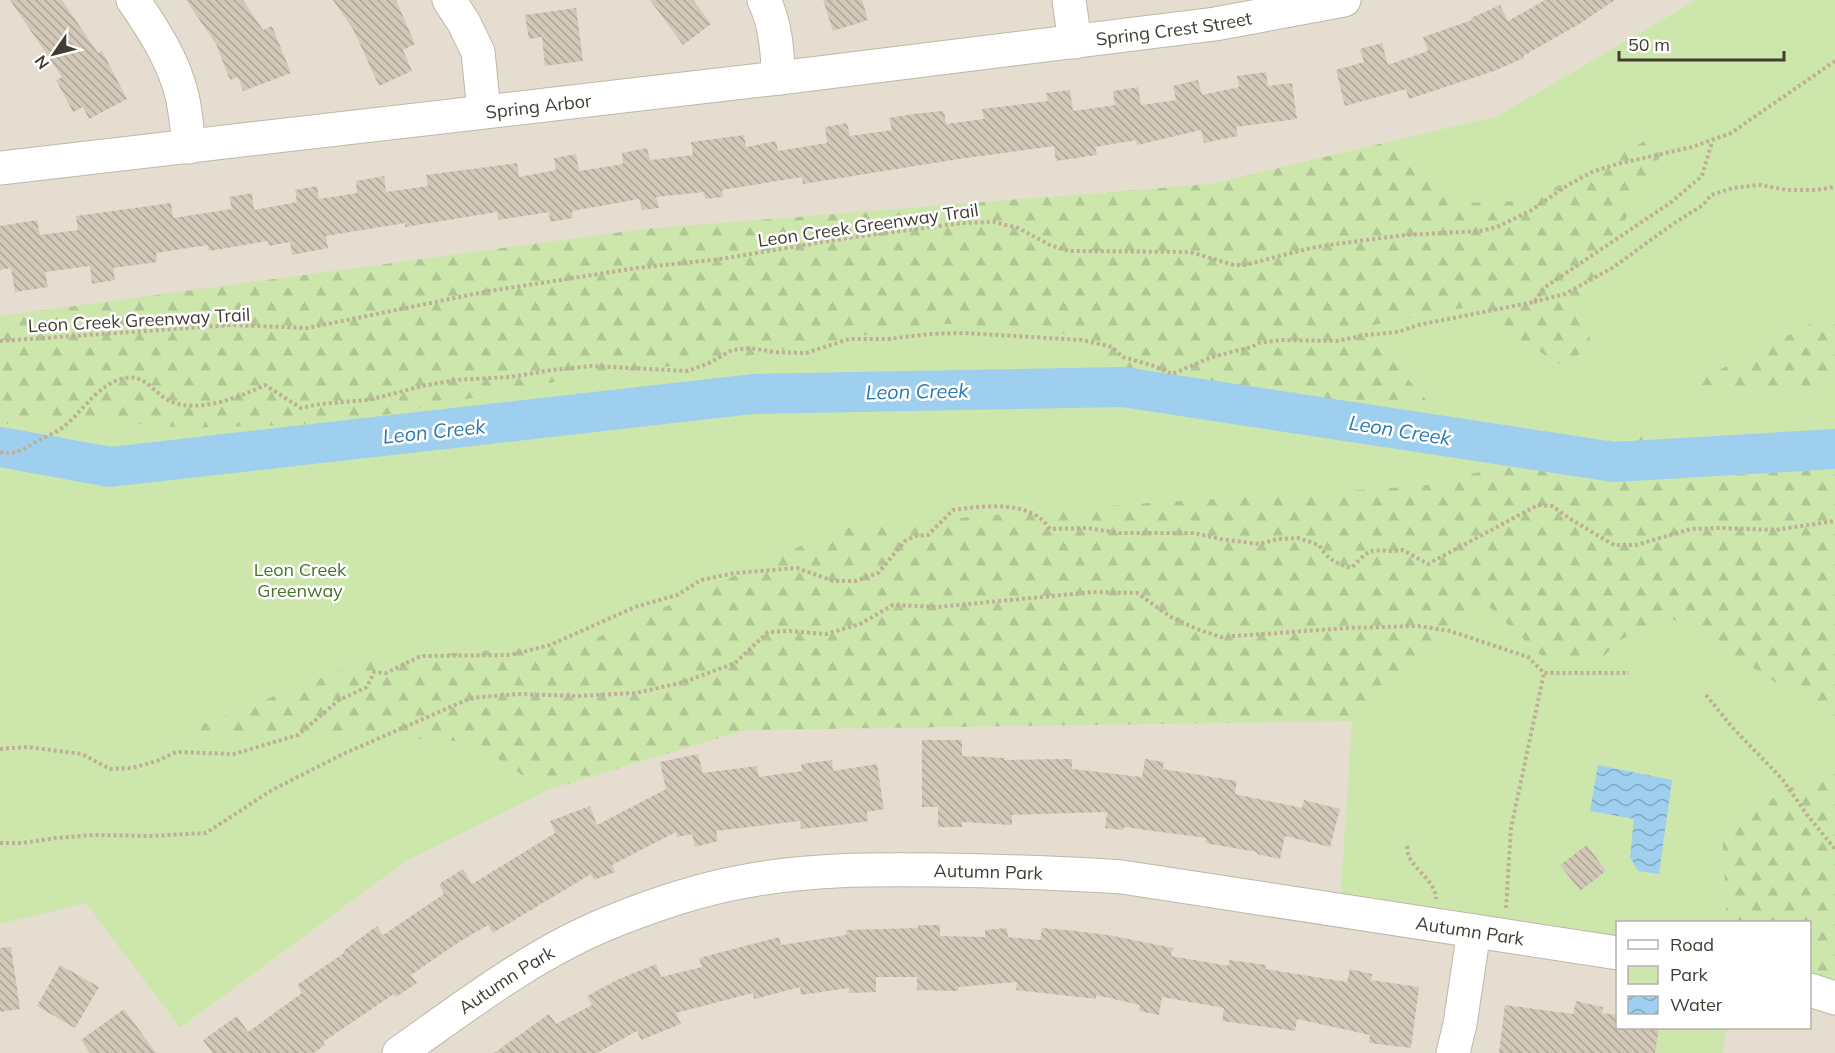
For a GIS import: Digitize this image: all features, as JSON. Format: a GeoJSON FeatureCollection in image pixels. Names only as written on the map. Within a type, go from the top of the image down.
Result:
{"type":"FeatureCollection","features":[{"type":"Feature","properties":{"kind":"street"},"geometry":{"type":"LineString","coordinates":[[133,0],[154,33],[177,77],[183,97],[189,147]]}},
{"type":"Feature","properties":{"kind":"street"},"geometry":{"type":"LineString","coordinates":[[449,0],[464,23],[478,52],[484,111]]}},
{"type":"Feature","properties":{"kind":"street"},"geometry":{"type":"LineString","coordinates":[[764,0],[771,14],[776,34],[779,78]]}},
{"type":"Feature","properties":{"kind":"street"},"geometry":{"type":"LineString","coordinates":[[1069,0],[1075,42]]}},
{"type":"Feature","properties":{"kind":"street","name":"Spring Crest Street"},"geometry":{"type":"LineString","coordinates":[[1075,42],[1215,24],[1344,0]]}},
{"type":"Feature","properties":{"kind":"street","name":"Spring Arbor"},"geometry":{"type":"LineString","coordinates":[[0,168],[1075,42]]}},
{"type":"Feature","properties":{"kind":"street","name":"Autumn Park"},"geometry":{"type":"LineString","coordinates":[[399,1053],[490,989],[548,952],[609,922],[674,898],[718,887],[809,872],[878,869],[1048,872],[1122,877],[1616,953]]}},
{"type":"Feature","properties":{"kind":"street"},"geometry":{"type":"LineString","coordinates":[[1453,1053],[1460,1024],[1474,931]]}},
{"type":"Feature","properties":{"kind":"street"},"geometry":{"type":"LineString","coordinates":[[1811,991],[1835,998]]}},
{"type":"Feature","properties":{"kind":"path","name":"Leon Creek Greenway Trail"},"geometry":{"type":"LineString","coordinates":[[0,341],[232,325],[308,328],[489,291],[962,223],[994,222],[1018,228],[1050,245],[1069,251],[1190,252],[1234,265],[1245,265],[1336,244],[1405,235],[1480,231],[1497,227],[1530,210],[1592,172],[1712,141],[1731,133],[1835,61]]}},
{"type":"Feature","properties":{"kind":"path"},"geometry":{"type":"LineString","coordinates":[[1534,302],[1545,287],[1670,203],[1702,176],[1712,141]]}},
{"type":"Feature","properties":{"kind":"path"},"geometry":{"type":"LineString","coordinates":[[0,452],[19,453],[61,429],[97,392],[121,379],[136,377],[172,402],[196,405],[241,396],[265,385],[301,408],[369,400],[456,380],[510,377],[591,366],[688,371],[709,363],[732,350],[750,348],[774,352],[806,353],[849,339],[888,339],[964,333],[1082,340],[1112,347],[1123,357],[1172,374],[1212,357],[1252,347],[1259,343],[1280,340],[1337,341],[1398,332],[1418,325],[1565,294],[1612,268],[1703,205],[1711,195],[1733,188],[1760,184],[1788,190],[1835,187]]}},
{"type":"Feature","properties":{"kind":"path"},"geometry":{"type":"LineString","coordinates":[[0,749],[27,747],[82,754],[110,769],[132,768],[157,761],[176,752],[234,754],[298,735],[339,700],[367,687],[374,672],[386,673],[421,656],[511,655],[550,645],[635,607],[677,595],[701,580],[735,573],[797,568],[834,581],[855,581],[878,573],[905,541],[915,536],[928,535],[953,510],[994,507],[1020,509],[1043,519],[1050,529],[1087,528],[1119,533],[1194,533],[1259,544],[1278,539],[1298,538],[1319,545],[1326,557],[1337,564],[1351,568],[1367,552],[1376,550],[1391,553],[1403,550],[1428,564],[1538,505],[1552,506],[1614,545],[1636,546],[1690,529],[1775,530],[1835,521]]}},
{"type":"Feature","properties":{"kind":"path"},"geometry":{"type":"LineString","coordinates":[[0,843],[22,843],[93,835],[150,836],[206,833],[272,790],[343,754],[471,698],[517,694],[576,696],[636,693],[684,682],[735,663],[768,632],[825,634],[860,624],[893,605],[938,607],[1093,592],[1137,594],[1171,617],[1221,637],[1347,628],[1418,626],[1450,631],[1528,657],[1544,673],[1629,673]]}},
{"type":"Feature","properties":{"kind":"path"},"geometry":{"type":"LineString","coordinates":[[1505,918],[1511,828],[1544,673]]}},
{"type":"Feature","properties":{"kind":"path"},"geometry":{"type":"LineString","coordinates":[[1706,695],[1732,727],[1782,779],[1835,849]]}},
{"type":"Feature","properties":{"kind":"path"},"geometry":{"type":"LineString","coordinates":[[1407,846],[1409,858],[1436,892],[1437,907]]}},
{"type":"Feature","properties":{"kind":"shaded area"},"geometry":{"type":"Polygon","coordinates":[[[0,0],[1696,0],[1497,116],[1211,184],[644,229],[0,319],[0,0]]]}},
{"type":"Feature","properties":{"kind":"shaded area"},"geometry":{"type":"Polygon","coordinates":[[[1835,563],[1835,1053],[0,1053],[0,924],[86,902],[180,1028],[405,862],[550,789],[745,730],[1081,722],[1835,563]]]}},
{"type":"Feature","properties":{"kind":"green space","name":"Leon Creek Greenway"},"geometry":{"type":"Polygon","coordinates":[[[1696,0],[1835,0],[1835,980],[1811,973],[1811,921],[1616,921],[1616,938],[1340,905],[1352,721],[1081,722],[745,730],[550,789],[405,862],[180,1028],[86,903],[0,924],[0,319],[644,229],[1211,184],[1497,116],[1696,0]]]}},
{"type":"Feature","properties":{"kind":"green space"},"geometry":{"type":"Polygon","coordinates":[[[1678,124],[1582,298],[1591,346],[1563,366],[1467,307],[1363,327],[1426,400],[1273,399],[1133,374],[1057,330],[933,323],[741,357],[565,380],[343,423],[188,428],[37,415],[0,426],[0,316],[644,229],[1211,184],[1392,141],[1453,203],[1529,201],[1678,124]]]}},
{"type":"Feature","properties":{"kind":"green space"},"geometry":{"type":"Polygon","coordinates":[[[1835,312],[1835,379],[1804,387],[1689,385],[1835,312]]]}},
{"type":"Feature","properties":{"kind":"green space"},"geometry":{"type":"Polygon","coordinates":[[[1628,436],[1835,449],[1835,720],[1708,639],[1669,617],[1618,641],[1599,662],[1547,661],[1483,601],[1353,721],[745,730],[550,789],[522,775],[474,742],[322,733],[177,734],[369,659],[583,644],[838,529],[1070,508],[1422,486],[1628,436]]]}},
{"type":"Feature","properties":{"kind":"green space"},"geometry":{"type":"Polygon","coordinates":[[[1835,751],[1835,965],[1825,977],[1811,973],[1811,921],[1727,921],[1722,830],[1827,765],[1835,751]]]}},
{"type":"Feature","properties":{"kind":"green space"},"geometry":{"type":"Polygon","coordinates":[[[1658,1029],[1726,1029],[1723,1053],[1655,1053],[1658,1029]]]}},
{"type":"Feature","properties":{"kind":"water"},"geometry":{"type":"Polygon","coordinates":[[[1598,765],[1672,780],[1659,874],[1638,871],[1630,857],[1634,819],[1590,811],[1598,765]]]}},
{"type":"Feature","properties":{"kind":"building"},"geometry":{"type":"Polygon","coordinates":[[[10,0],[62,0],[98,53],[102,51],[127,99],[89,119],[83,107],[73,112],[56,80],[62,77],[10,0]]]}},
{"type":"Feature","properties":{"kind":"building"},"geometry":{"type":"Polygon","coordinates":[[[186,0],[243,0],[263,30],[272,26],[291,73],[243,91],[238,77],[230,80],[216,44],[186,0]]]}},
{"type":"Feature","properties":{"kind":"building"},"geometry":{"type":"Polygon","coordinates":[[[333,0],[396,0],[415,44],[403,50],[412,71],[379,86],[353,29],[333,0]]]}},
{"type":"Feature","properties":{"kind":"building"},"geometry":{"type":"Polygon","coordinates":[[[650,0],[693,0],[711,24],[683,45],[650,0]]]}},
{"type":"Feature","properties":{"kind":"building"},"geometry":{"type":"Polygon","coordinates":[[[823,0],[862,0],[868,20],[833,31],[823,0]]]}},
{"type":"Feature","properties":{"kind":"building"},"geometry":{"type":"Polygon","coordinates":[[[1545,0],[1615,0],[1581,23],[1523,56],[1524,58],[1494,71],[1409,99],[1406,89],[1345,106],[1336,70],[1364,62],[1360,49],[1382,43],[1388,65],[1428,51],[1423,37],[1472,20],[1471,18],[1500,5],[1508,21],[1545,0]]]}},
{"type":"Feature","properties":{"kind":"building"},"geometry":{"type":"Polygon","coordinates":[[[576,8],[583,61],[545,66],[542,37],[529,39],[525,15],[576,8]]]}},
{"type":"Feature","properties":{"kind":"building"},"geometry":{"type":"Polygon","coordinates":[[[1266,72],[1268,86],[1292,83],[1297,119],[1236,127],[1238,136],[1204,143],[1201,130],[1137,145],[1136,140],[1095,147],[1097,155],[1056,161],[1054,146],[803,184],[802,177],[722,190],[723,197],[705,199],[704,192],[656,197],[659,208],[642,210],[639,199],[572,211],[573,218],[550,222],[549,212],[499,220],[497,212],[405,227],[405,223],[326,236],[328,248],[292,255],[290,242],[269,246],[268,241],[209,251],[208,245],[156,253],[157,262],[113,268],[115,280],[92,284],[90,266],[45,272],[48,287],[15,292],[11,268],[0,270],[0,226],[37,220],[40,235],[78,230],[76,216],[171,203],[173,218],[232,209],[229,197],[252,193],[254,210],[297,202],[295,190],[317,186],[319,199],[357,193],[356,181],[384,176],[386,192],[428,186],[426,175],[517,163],[519,177],[556,170],[554,158],[576,154],[579,171],[623,164],[622,153],[647,148],[650,160],[693,155],[691,142],[744,135],[746,147],[776,141],[778,151],[827,143],[825,127],[847,123],[850,136],[892,130],[889,118],[913,114],[944,111],[946,124],[984,119],[982,109],[1048,101],[1046,93],[1070,90],[1073,111],[1115,105],[1113,91],[1138,87],[1141,105],[1176,100],[1173,86],[1198,80],[1202,95],[1239,87],[1237,76],[1266,72]]]}},
{"type":"Feature","properties":{"kind":"building"},"geometry":{"type":"Polygon","coordinates":[[[922,740],[962,740],[962,756],[1005,758],[1004,760],[1072,759],[1072,769],[1142,777],[1145,759],[1164,762],[1163,769],[1237,781],[1235,794],[1302,808],[1304,800],[1340,809],[1330,847],[1285,836],[1280,859],[1257,854],[1257,852],[1205,843],[1206,838],[1124,827],[1123,830],[1105,828],[1107,812],[1012,815],[1012,825],[962,822],[962,827],[938,827],[938,807],[922,807],[922,740]]]}},
{"type":"Feature","properties":{"kind":"building"},"geometry":{"type":"Polygon","coordinates":[[[698,754],[703,773],[757,766],[759,777],[802,771],[801,764],[832,760],[833,771],[877,764],[884,809],[867,812],[868,821],[848,824],[801,829],[800,821],[716,831],[718,841],[695,847],[692,834],[677,837],[676,832],[612,865],[615,872],[594,880],[591,874],[493,933],[488,925],[459,942],[411,975],[417,983],[396,997],[394,994],[323,1042],[325,1045],[314,1053],[212,1053],[203,1040],[237,1016],[248,1032],[302,993],[297,985],[344,953],[343,951],[377,926],[383,935],[444,894],[439,884],[463,869],[472,884],[555,833],[550,821],[590,806],[597,825],[666,789],[660,762],[698,754]]]}},
{"type":"Feature","properties":{"kind":"building"},"geometry":{"type":"Polygon","coordinates":[[[1587,845],[1606,871],[1580,891],[1560,865],[1587,845]]]}},
{"type":"Feature","properties":{"kind":"building"},"geometry":{"type":"Polygon","coordinates":[[[918,925],[940,925],[940,936],[985,937],[985,930],[1007,928],[1008,937],[1040,940],[1042,928],[1076,931],[1173,948],[1171,956],[1229,966],[1229,960],[1266,965],[1265,969],[1347,982],[1350,969],[1372,974],[1371,980],[1419,987],[1411,1048],[1369,1043],[1370,1035],[1297,1019],[1295,1031],[1222,1021],[1224,1008],[1162,997],[1159,1015],[1139,1011],[1140,1005],[1096,995],[1096,999],[1016,990],[1017,982],[958,987],[958,991],[917,990],[917,977],[876,977],[876,992],[849,993],[849,988],[801,995],[800,987],[754,999],[753,993],[676,1013],[681,1024],[641,1040],[637,1031],[597,1053],[494,1053],[549,1014],[556,1024],[592,1005],[587,996],[619,979],[656,964],[661,977],[702,967],[699,958],[779,937],[781,945],[846,935],[846,930],[918,928],[918,925]]]}},
{"type":"Feature","properties":{"kind":"building"},"geometry":{"type":"Polygon","coordinates":[[[11,947],[20,1009],[0,1012],[0,948],[11,947]]]}},
{"type":"Feature","properties":{"kind":"building"},"geometry":{"type":"Polygon","coordinates":[[[60,965],[99,987],[75,1028],[37,1006],[60,965]]]}},
{"type":"Feature","properties":{"kind":"building"},"geometry":{"type":"Polygon","coordinates":[[[1576,1001],[1603,1007],[1602,1013],[1616,1015],[1616,1029],[1659,1029],[1655,1053],[1499,1053],[1505,1005],[1573,1014],[1576,1001]]]}},
{"type":"Feature","properties":{"kind":"building"},"geometry":{"type":"Polygon","coordinates":[[[124,1009],[156,1053],[90,1053],[81,1040],[124,1009]]]}},
{"type":"Feature","properties":{"kind":"waterway","name":"Leon Creek"},"geometry":{"type":"LineString","coordinates":[[0,447],[110,467],[753,394],[1123,387],[1614,462],[1835,449]]}}]}
